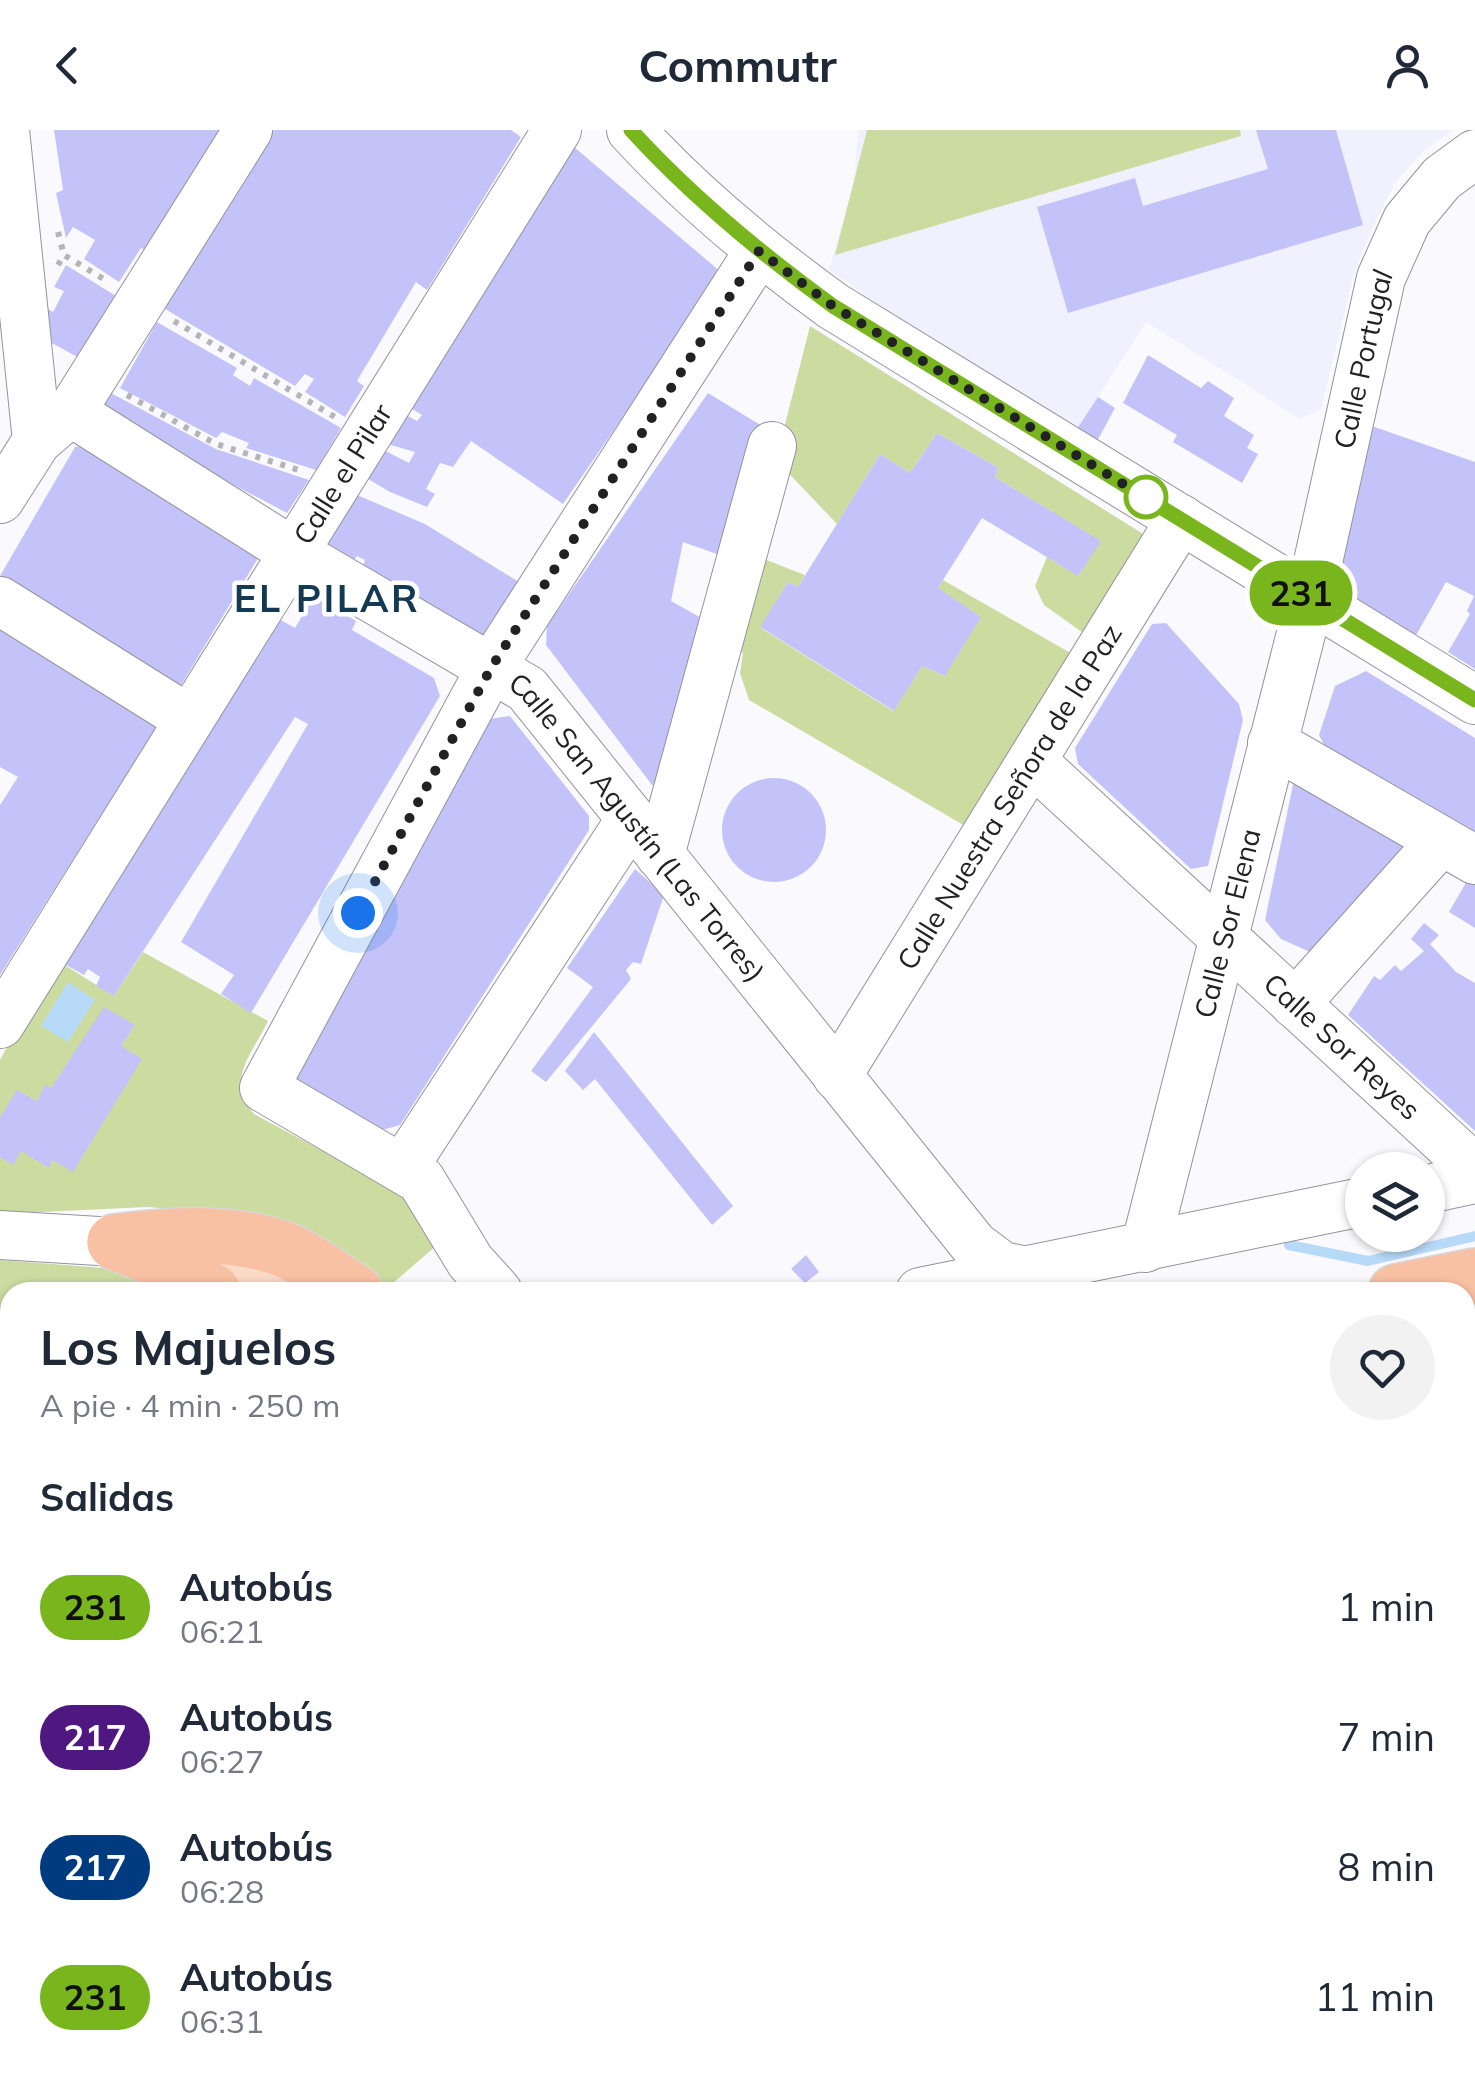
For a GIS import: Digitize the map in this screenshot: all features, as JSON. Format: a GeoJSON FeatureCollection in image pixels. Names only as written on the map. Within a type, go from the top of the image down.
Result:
{"type":"FeatureCollection","features":[{"type":"Feature","properties":{"kind":"highway"},"geometry":{"type":"LineString","coordinates":[[116,1242],[186,1233],[233,1237],[283,1249],[338,1282]]}},
{"type":"Feature","properties":{"kind":"highway"},"geometry":{"type":"LineString","coordinates":[[116,1242],[196,1282]]}},
{"type":"Feature","properties":{"kind":"highway"},"geometry":{"type":"LineString","coordinates":[[1445,1282],[1475,1276]]}},
{"type":"Feature","properties":{"kind":"main road"},"geometry":{"type":"LineString","coordinates":[[116,1242],[188,1253],[246,1282]]}},
{"type":"Feature","properties":{"kind":"street"},"geometry":{"type":"LineString","coordinates":[[5,130],[25,322],[67,410]]}},
{"type":"Feature","properties":{"kind":"street"},"geometry":{"type":"LineString","coordinates":[[0,500],[67,410],[248,130]]}},
{"type":"Feature","properties":{"kind":"street","name":"Calle el Pilar"},"geometry":{"type":"LineString","coordinates":[[0,1024],[187,718],[557,130]]}},
{"type":"Feature","properties":{"kind":"street"},"geometry":{"type":"LineString","coordinates":[[631,130],[677,178],[759,251],[833,306],[1475,700]]}},
{"type":"Feature","properties":{"kind":"street","name":"Calle Portugal"},"geometry":{"type":"LineString","coordinates":[[1310,598],[1381,278],[1407,220],[1442,178],[1475,154]]}},
{"type":"Feature","properties":{"kind":"street"},"geometry":{"type":"LineString","coordinates":[[489,1282],[470,1261],[421,1180],[264,1088],[491,668],[759,251]]}},
{"type":"Feature","properties":{"kind":"street","name":"Calle San Agustín (Las Torres)"},"geometry":{"type":"LineString","coordinates":[[67,410],[293,552],[527,689],[974,1244],[1002,1266],[1022,1270]]}},
{"type":"Feature","properties":{"kind":"street"},"geometry":{"type":"LineString","coordinates":[[403,1168],[646,838],[772,446]]}},
{"type":"Feature","properties":{"kind":"street","name":"Calle Nuestra Señora de la Paz"},"geometry":{"type":"LineString","coordinates":[[837,1076],[1180,519]]}},
{"type":"Feature","properties":{"kind":"street","name":"Calle Sor Elena"},"geometry":{"type":"LineString","coordinates":[[1145,1248],[1310,598]]}},
{"type":"Feature","properties":{"kind":"street"},"geometry":{"type":"LineString","coordinates":[[0,601],[187,718]]}},
{"type":"Feature","properties":{"kind":"street"},"geometry":{"type":"LineString","coordinates":[[1272,743],[1458,851],[1295,1004]]}},
{"type":"Feature","properties":{"kind":"street","name":"Calle Sor Reyes"},"geometry":{"type":"LineString","coordinates":[[1033,762],[1475,1170]]}},
{"type":"Feature","properties":{"kind":"street"},"geometry":{"type":"LineString","coordinates":[[1445,1185],[1475,1179]]}},
{"type":"Feature","properties":{"kind":"street"},"geometry":{"type":"LineString","coordinates":[[966,1282],[1345,1206]]}},
{"type":"Feature","properties":{"kind":"street"},"geometry":{"type":"LineString","coordinates":[[0,1236],[116,1242]]}},
{"type":"Feature","properties":{"kind":"path"},"geometry":{"type":"LineString","coordinates":[[25,322],[64,255],[366,436]]}},
{"type":"Feature","properties":{"kind":"path"},"geometry":{"type":"LineString","coordinates":[[67,410],[216,444],[337,482]]}},
{"type":"Feature","properties":{"kind":"shaded area"},"geometry":{"type":"Polygon","coordinates":[[[858,130],[1453,130],[1422,152],[1395,183],[1375,222],[1354,273],[1321,409],[1300,419],[1146,322],[1079,427],[898,318],[829,270],[854,182],[858,130]]]}},
{"type":"Feature","properties":{"kind":"green space"},"geometry":{"type":"Polygon","coordinates":[[[867,130],[1240,130],[1241,136],[835,255],[867,130]]]}},
{"type":"Feature","properties":{"kind":"green space"},"geometry":{"type":"Polygon","coordinates":[[[810,326],[1148,537],[1086,635],[1044,605],[1035,586],[1047,557],[1078,576],[1100,541],[995,477],[999,468],[937,433],[910,473],[880,454],[837,524],[776,460],[810,326]]]}},
{"type":"Feature","properties":{"kind":"green space"},"geometry":{"type":"Polygon","coordinates":[[[754,555],[805,575],[798,587],[788,582],[761,628],[893,711],[922,666],[945,676],[938,588],[943,580],[1074,655],[965,826],[749,700],[740,673],[743,653],[732,646],[754,555]]]}},
{"type":"Feature","properties":{"kind":"green space"},"geometry":{"type":"Polygon","coordinates":[[[143,952],[268,1021],[241,1079],[246,1102],[254,1114],[399,1192],[437,1245],[394,1282],[375,1282],[340,1255],[241,1215],[147,1207],[0,1214],[0,1060],[55,959],[114,996],[143,952]]]}},
{"type":"Feature","properties":{"kind":"green space"},"geometry":{"type":"Polygon","coordinates":[[[0,1260],[117,1269],[148,1282],[0,1282],[0,1260]]]}},
{"type":"Feature","properties":{"kind":"water"},"geometry":{"type":"Polygon","coordinates":[[[68,982],[95,1000],[68,1042],[41,1026],[68,982]]]}},
{"type":"Feature","properties":{"kind":"building"},"geometry":{"type":"Polygon","coordinates":[[[54,130],[220,130],[145,250],[141,248],[119,282],[84,259],[95,240],[73,227],[66,238],[56,193],[63,190],[54,130]]]}},
{"type":"Feature","properties":{"kind":"building"},"geometry":{"type":"Polygon","coordinates":[[[272,130],[511,130],[521,137],[427,290],[416,282],[357,381],[364,386],[345,417],[305,392],[314,379],[305,374],[295,386],[160,306],[272,130]]]}},
{"type":"Feature","properties":{"kind":"building"},"geometry":{"type":"Polygon","coordinates":[[[1256,130],[1336,130],[1363,225],[1068,313],[1037,207],[1135,178],[1143,206],[1268,169],[1256,130]]]}},
{"type":"Feature","properties":{"kind":"building"},"geometry":{"type":"Polygon","coordinates":[[[567,141],[722,273],[563,504],[471,441],[453,467],[440,463],[426,489],[435,494],[427,507],[390,492],[358,473],[374,445],[409,463],[415,452],[377,441],[397,410],[417,421],[422,415],[409,407],[567,141]]]}},
{"type":"Feature","properties":{"kind":"building"},"geometry":{"type":"Polygon","coordinates":[[[66,265],[116,296],[83,360],[37,335],[45,307],[53,312],[64,291],[54,287],[66,265]]]}},
{"type":"Feature","properties":{"kind":"building"},"geometry":{"type":"Polygon","coordinates":[[[157,322],[237,368],[233,375],[250,386],[254,378],[341,428],[316,470],[246,448],[249,443],[222,432],[216,438],[120,388],[157,322]]]}},
{"type":"Feature","properties":{"kind":"building"},"geometry":{"type":"Polygon","coordinates":[[[1148,355],[1201,388],[1208,381],[1234,398],[1224,416],[1254,435],[1247,448],[1258,454],[1242,483],[1173,442],[1177,435],[1123,403],[1148,355]]]}},
{"type":"Feature","properties":{"kind":"building"},"geometry":{"type":"Polygon","coordinates":[[[109,392],[216,449],[309,480],[287,513],[107,418],[100,404],[109,392]]]}},
{"type":"Feature","properties":{"kind":"building"},"geometry":{"type":"Polygon","coordinates":[[[708,393],[762,426],[728,558],[683,542],[671,601],[712,624],[668,785],[652,785],[546,645],[547,626],[708,393]]]}},
{"type":"Feature","properties":{"kind":"building"},"geometry":{"type":"Polygon","coordinates":[[[1098,397],[1115,408],[1095,445],[1075,432],[1098,397]]]}},
{"type":"Feature","properties":{"kind":"building"},"geometry":{"type":"Polygon","coordinates":[[[1369,425],[1475,462],[1475,669],[1448,652],[1470,614],[1467,611],[1474,596],[1446,582],[1415,637],[1328,586],[1369,425]]]}},
{"type":"Feature","properties":{"kind":"building"},"geometry":{"type":"Polygon","coordinates":[[[937,433],[999,468],[995,477],[1101,541],[1078,576],[982,518],[938,588],[981,617],[945,676],[922,666],[894,711],[760,627],[788,582],[798,587],[880,454],[910,473],[937,433]]]}},
{"type":"Feature","properties":{"kind":"building"},"geometry":{"type":"Polygon","coordinates":[[[89,445],[263,550],[175,695],[0,589],[0,576],[75,447],[89,445]]]}},
{"type":"Feature","properties":{"kind":"building"},"geometry":{"type":"Polygon","coordinates":[[[350,492],[425,524],[519,582],[478,644],[363,566],[365,560],[357,556],[349,568],[314,549],[350,492]]]}},
{"type":"Feature","properties":{"kind":"building"},"geometry":{"type":"Polygon","coordinates":[[[314,596],[356,621],[352,630],[434,678],[440,696],[251,1013],[221,994],[234,975],[181,942],[308,724],[295,717],[114,996],[96,986],[100,977],[88,969],[84,975],[55,959],[270,614],[295,628],[314,596]]]}},
{"type":"Feature","properties":{"kind":"building"},"geometry":{"type":"Polygon","coordinates":[[[1166,623],[1239,704],[1243,720],[1208,866],[1191,869],[1078,764],[1075,748],[1152,624],[1166,623]]]}},
{"type":"Feature","properties":{"kind":"building"},"geometry":{"type":"Polygon","coordinates":[[[0,626],[158,725],[0,975],[0,805],[18,777],[0,767],[0,626]]]}},
{"type":"Feature","properties":{"kind":"building"},"geometry":{"type":"Polygon","coordinates":[[[1366,671],[1475,738],[1475,844],[1330,756],[1319,735],[1335,686],[1366,671]]]}},
{"type":"Feature","properties":{"kind":"building"},"geometry":{"type":"Polygon","coordinates":[[[510,716],[589,816],[589,830],[400,1125],[372,1133],[299,1087],[293,1068],[489,719],[510,716]]]}},
{"type":"Feature","properties":{"kind":"building"},"geometry":{"type":"Polygon","coordinates":[[[774,778],[794,782],[817,801],[826,830],[822,850],[803,873],[774,882],[754,878],[731,859],[722,830],[726,810],[745,787],[774,778]]]}},
{"type":"Feature","properties":{"kind":"building"},"geometry":{"type":"Polygon","coordinates":[[[1294,780],[1414,835],[1319,956],[1281,939],[1265,920],[1294,780]]]}},
{"type":"Feature","properties":{"kind":"building"},"geometry":{"type":"Polygon","coordinates":[[[1475,867],[1475,928],[1449,912],[1475,867]]]}},
{"type":"Feature","properties":{"kind":"building"},"geometry":{"type":"Polygon","coordinates":[[[635,869],[664,895],[641,964],[633,962],[626,970],[631,979],[546,1082],[531,1071],[593,987],[567,968],[635,869]]]}},
{"type":"Feature","properties":{"kind":"building"},"geometry":{"type":"Polygon","coordinates":[[[1424,923],[1439,935],[1430,944],[1456,972],[1475,983],[1475,1131],[1348,1015],[1374,976],[1380,980],[1395,965],[1401,971],[1424,951],[1411,939],[1424,923]]]}},
{"type":"Feature","properties":{"kind":"building"},"geometry":{"type":"Polygon","coordinates":[[[104,1007],[135,1025],[121,1046],[142,1059],[73,1172],[52,1160],[49,1168],[21,1151],[13,1165],[0,1157],[0,1117],[17,1090],[37,1101],[45,1085],[51,1088],[104,1007]]]}},
{"type":"Feature","properties":{"kind":"building"},"geometry":{"type":"Polygon","coordinates":[[[594,1032],[733,1206],[712,1225],[595,1079],[583,1090],[565,1071],[594,1032]]]}},
{"type":"Feature","properties":{"kind":"building"},"geometry":{"type":"Polygon","coordinates":[[[806,1255],[819,1272],[804,1282],[791,1269],[806,1255]]]}},
{"type":"Feature","properties":{"kind":"waterway"},"geometry":{"type":"LineString","coordinates":[[1289,1245],[1368,1261],[1475,1236]]}},
{"type":"Feature","properties":{"kind":"bus line","name":"231"},"geometry":{"type":"LineString","coordinates":[[631,130],[677,178],[759,251],[833,306],[1475,700]]}},
{"type":"Feature","properties":{"kind":"district","name":"EL PILAR"},"geometry":{"type":"Point","coordinates":[327,599]}},
{"type":"Feature","properties":{"kind":"route"},"geometry":{"type":"LineString","coordinates":[[358,913],[491,668],[759,251],[833,306],[1151,501],[1146,497]]}}]}
